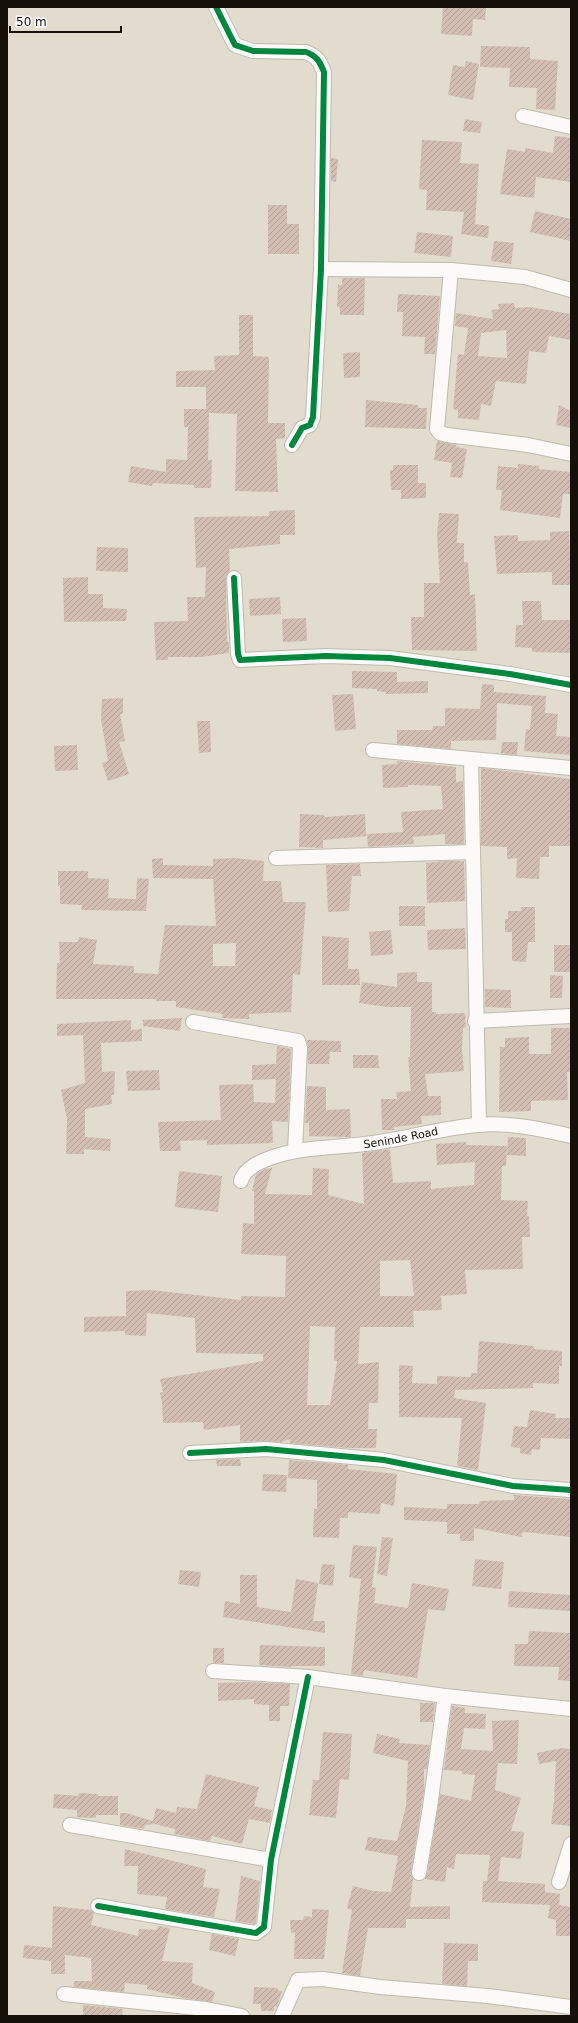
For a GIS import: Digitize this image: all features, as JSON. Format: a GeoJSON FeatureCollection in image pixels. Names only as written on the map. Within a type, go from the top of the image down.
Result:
{"type":"FeatureCollection","features":[{"type":"Feature","properties":{"kind":"street"},"geometry":{"type":"LineString","coordinates":[[216,7],[231,40],[235,45],[243,49],[253,51],[306,52],[314,55],[320,62],[324,72],[321,269],[313,417],[310,425],[302,428],[292,445]]}},
{"type":"Feature","properties":{"kind":"street"},"geometry":{"type":"LineString","coordinates":[[523,116],[571,127]]}},
{"type":"Feature","properties":{"kind":"street"},"geometry":{"type":"LineString","coordinates":[[321,269],[452,270],[525,278],[571,290]]}},
{"type":"Feature","properties":{"kind":"street"},"geometry":{"type":"LineString","coordinates":[[452,270],[437,429],[440,433],[446,435],[528,445],[571,454]]}},
{"type":"Feature","properties":{"kind":"street"},"geometry":{"type":"LineString","coordinates":[[234,578],[240,660],[326,656],[390,658],[510,674],[571,685]]}},
{"type":"Feature","properties":{"kind":"street"},"geometry":{"type":"LineString","coordinates":[[373,750],[571,768]]}},
{"type":"Feature","properties":{"kind":"street"},"geometry":{"type":"LineString","coordinates":[[471,760],[478,1125]]}},
{"type":"Feature","properties":{"kind":"street"},"geometry":{"type":"LineString","coordinates":[[276,858],[473,852]]}},
{"type":"Feature","properties":{"kind":"street"},"geometry":{"type":"LineString","coordinates":[[475,1021],[571,1016]]}},
{"type":"Feature","properties":{"kind":"street"},"geometry":{"type":"LineString","coordinates":[[193,1022],[298,1041],[300,1048],[295,1151]]}},
{"type":"Feature","properties":{"kind":"street","name":"Seninde Road"},"geometry":{"type":"LineString","coordinates":[[241,1181],[246,1171],[259,1163],[270,1158],[295,1151],[375,1143],[478,1125],[522,1126],[571,1136]]}},
{"type":"Feature","properties":{"kind":"street"},"geometry":{"type":"LineString","coordinates":[[190,1453],[266,1449],[384,1460],[513,1486],[571,1490]]}},
{"type":"Feature","properties":{"kind":"street"},"geometry":{"type":"LineString","coordinates":[[213,1671],[308,1676],[445,1696],[571,1709]]}},
{"type":"Feature","properties":{"kind":"street"},"geometry":{"type":"LineString","coordinates":[[98,1906],[256,1933],[264,1928],[271,1860],[308,1676]]}},
{"type":"Feature","properties":{"kind":"street"},"geometry":{"type":"LineString","coordinates":[[419,1873],[430,1808],[445,1696]]}},
{"type":"Feature","properties":{"kind":"street"},"geometry":{"type":"LineString","coordinates":[[70,1825],[271,1860]]}},
{"type":"Feature","properties":{"kind":"street"},"geometry":{"type":"LineString","coordinates":[[560,1882],[571,1844]]}},
{"type":"Feature","properties":{"kind":"street"},"geometry":{"type":"LineString","coordinates":[[282,2016],[298,1980],[323,1979],[380,1987],[488,1996],[571,2007]]}},
{"type":"Feature","properties":{"kind":"street"},"geometry":{"type":"LineString","coordinates":[[64,1994],[206,2009],[242,2016]]}},
{"type":"Feature","properties":{"kind":"building"},"geometry":{"type":"Polygon","coordinates":[[[443,7],[486,7],[485,20],[473,19],[472,36],[441,34],[443,7]]]}},
{"type":"Feature","properties":{"kind":"building"},"geometry":{"type":"Polygon","coordinates":[[[481,46],[530,47],[530,59],[558,61],[555,110],[536,109],[537,88],[509,87],[510,68],[480,67],[481,46]]]}},
{"type":"Feature","properties":{"kind":"building"},"geometry":{"type":"Polygon","coordinates":[[[466,61],[479,64],[473,100],[448,95],[453,65],[465,67],[466,61]]]}},
{"type":"Feature","properties":{"kind":"building"},"geometry":{"type":"Polygon","coordinates":[[[465,119],[482,122],[480,133],[463,131],[465,119]]]}},
{"type":"Feature","properties":{"kind":"building"},"geometry":{"type":"Polygon","coordinates":[[[555,136],[571,138],[571,182],[536,177],[534,198],[500,194],[507,149],[525,152],[525,148],[553,153],[555,136]]]}},
{"type":"Feature","properties":{"kind":"building"},"geometry":{"type":"Polygon","coordinates":[[[422,140],[462,142],[460,163],[479,164],[475,224],[489,226],[488,238],[461,234],[464,212],[426,210],[427,190],[419,189],[422,140]]]}},
{"type":"Feature","properties":{"kind":"building"},"geometry":{"type":"Polygon","coordinates":[[[331,158],[338,159],[336,182],[331,181],[331,158]]]}},
{"type":"Feature","properties":{"kind":"building"},"geometry":{"type":"Polygon","coordinates":[[[268,205],[287,205],[287,224],[299,224],[299,254],[268,254],[268,205]]]}},
{"type":"Feature","properties":{"kind":"building"},"geometry":{"type":"Polygon","coordinates":[[[535,211],[571,219],[571,241],[530,232],[535,211]]]}},
{"type":"Feature","properties":{"kind":"building"},"geometry":{"type":"Polygon","coordinates":[[[417,232],[453,236],[451,257],[414,253],[417,232]]]}},
{"type":"Feature","properties":{"kind":"building"},"geometry":{"type":"Polygon","coordinates":[[[494,241],[514,243],[511,264],[491,261],[494,241]]]}},
{"type":"Feature","properties":{"kind":"building"},"geometry":{"type":"Polygon","coordinates":[[[342,278],[365,278],[364,315],[340,315],[340,307],[337,307],[338,285],[342,285],[342,278]]]}},
{"type":"Feature","properties":{"kind":"building"},"geometry":{"type":"Polygon","coordinates":[[[398,294],[440,296],[435,354],[424,354],[425,337],[402,336],[403,312],[397,312],[398,294]]]}},
{"type":"Feature","properties":{"kind":"building"},"geometry":{"type":"Polygon","coordinates":[[[514,303],[515,308],[530,307],[571,314],[571,340],[549,336],[546,353],[529,351],[526,384],[496,381],[491,406],[481,404],[479,420],[458,418],[458,410],[453,409],[458,354],[464,355],[468,328],[455,326],[456,313],[493,319],[492,310],[499,309],[498,304],[514,303]],[[506,330],[481,333],[478,356],[507,358],[506,330]]]}},
{"type":"Feature","properties":{"kind":"building"},"geometry":{"type":"Polygon","coordinates":[[[239,315],[253,315],[253,356],[269,357],[268,423],[285,423],[285,438],[276,439],[278,492],[235,491],[237,414],[209,413],[208,460],[212,460],[211,488],[194,488],[194,485],[153,483],[152,486],[128,482],[131,466],[166,472],[166,459],[187,460],[188,427],[184,427],[184,409],[206,409],[206,387],[176,387],[176,371],[215,370],[214,356],[239,355],[239,315]]]}},
{"type":"Feature","properties":{"kind":"building"},"geometry":{"type":"Polygon","coordinates":[[[360,352],[360,377],[344,378],[343,353],[360,352]]]}},
{"type":"Feature","properties":{"kind":"building"},"geometry":{"type":"Polygon","coordinates":[[[366,400],[418,405],[418,408],[427,408],[426,429],[365,427],[366,400]]]}},
{"type":"Feature","properties":{"kind":"building"},"geometry":{"type":"Polygon","coordinates":[[[559,405],[571,411],[571,428],[556,425],[559,405]]]}},
{"type":"Feature","properties":{"kind":"building"},"geometry":{"type":"Polygon","coordinates":[[[437,441],[467,449],[462,478],[450,477],[452,463],[434,460],[437,441]]]}},
{"type":"Feature","properties":{"kind":"building"},"geometry":{"type":"Polygon","coordinates":[[[518,464],[539,466],[539,469],[571,472],[571,494],[563,494],[560,518],[500,510],[502,490],[496,490],[498,466],[518,468],[518,464]]]}},
{"type":"Feature","properties":{"kind":"building"},"geometry":{"type":"Polygon","coordinates":[[[393,465],[418,465],[418,483],[426,483],[426,498],[401,499],[401,490],[391,490],[390,470],[393,470],[393,465]]]}},
{"type":"Feature","properties":{"kind":"building"},"geometry":{"type":"Polygon","coordinates":[[[295,510],[295,535],[280,535],[280,544],[229,549],[230,571],[226,578],[227,642],[229,642],[229,653],[201,657],[168,657],[168,660],[156,660],[154,622],[188,621],[187,597],[205,597],[206,567],[196,568],[194,517],[269,516],[269,511],[295,510]]]}},
{"type":"Feature","properties":{"kind":"building"},"geometry":{"type":"Polygon","coordinates":[[[439,513],[459,514],[457,543],[464,543],[464,562],[468,562],[470,595],[475,594],[477,651],[412,650],[411,617],[424,617],[424,583],[440,583],[437,535],[439,513]]]}},
{"type":"Feature","properties":{"kind":"building"},"geometry":{"type":"Polygon","coordinates":[[[569,531],[571,585],[552,585],[552,572],[497,574],[494,536],[518,535],[518,541],[550,540],[550,532],[569,531]]]}},
{"type":"Feature","properties":{"kind":"building"},"geometry":{"type":"Polygon","coordinates":[[[97,547],[128,548],[128,572],[96,571],[97,547]]]}},
{"type":"Feature","properties":{"kind":"building"},"geometry":{"type":"Polygon","coordinates":[[[88,577],[88,594],[103,594],[103,608],[127,609],[126,621],[64,622],[63,578],[88,577]]]}},
{"type":"Feature","properties":{"kind":"building"},"geometry":{"type":"Polygon","coordinates":[[[280,597],[281,614],[250,616],[249,599],[280,597]]]}},
{"type":"Feature","properties":{"kind":"building"},"geometry":{"type":"Polygon","coordinates":[[[522,601],[541,601],[542,620],[571,620],[571,653],[532,652],[532,648],[515,647],[516,625],[523,625],[522,601]]]}},
{"type":"Feature","properties":{"kind":"building"},"geometry":{"type":"Polygon","coordinates":[[[306,618],[307,641],[283,642],[282,619],[306,618]]]}},
{"type":"Feature","properties":{"kind":"building"},"geometry":{"type":"Polygon","coordinates":[[[352,671],[397,672],[397,682],[428,681],[428,693],[386,694],[386,692],[377,691],[377,689],[352,688],[352,671]]]}},
{"type":"Feature","properties":{"kind":"building"},"geometry":{"type":"Polygon","coordinates":[[[482,684],[494,685],[494,692],[546,696],[545,713],[558,714],[556,736],[571,737],[571,755],[524,751],[526,729],[530,730],[532,706],[497,703],[496,740],[451,741],[451,749],[397,744],[397,730],[432,730],[433,726],[445,726],[445,708],[480,709],[482,684]]]}},
{"type":"Feature","properties":{"kind":"building"},"geometry":{"type":"Polygon","coordinates":[[[353,694],[356,729],[335,731],[332,695],[353,694]]]}},
{"type":"Feature","properties":{"kind":"building"},"geometry":{"type":"Polygon","coordinates":[[[123,698],[123,714],[120,714],[125,741],[119,742],[129,774],[108,781],[102,763],[108,761],[101,719],[102,699],[123,698]]]}},
{"type":"Feature","properties":{"kind":"building"},"geometry":{"type":"Polygon","coordinates":[[[197,721],[210,721],[211,752],[199,753],[197,721]]]}},
{"type":"Feature","properties":{"kind":"building"},"geometry":{"type":"Polygon","coordinates":[[[502,742],[518,742],[517,755],[501,753],[502,742]]]}},
{"type":"Feature","properties":{"kind":"building"},"geometry":{"type":"Polygon","coordinates":[[[77,745],[78,770],[55,771],[54,746],[77,745]]]}},
{"type":"Feature","properties":{"kind":"building"},"geometry":{"type":"Polygon","coordinates":[[[397,761],[456,767],[456,782],[463,781],[464,844],[445,844],[445,834],[413,837],[414,844],[368,847],[367,834],[403,832],[401,812],[443,809],[441,786],[408,785],[408,787],[383,788],[382,765],[397,764],[397,761]]]}},
{"type":"Feature","properties":{"kind":"building"},"geometry":{"type":"Polygon","coordinates":[[[481,768],[571,779],[571,846],[549,846],[549,857],[540,857],[539,879],[516,878],[517,858],[507,859],[507,847],[481,846],[481,768]]]}},
{"type":"Feature","properties":{"kind":"building"},"geometry":{"type":"Polygon","coordinates":[[[300,814],[324,815],[324,817],[365,814],[366,836],[323,840],[323,848],[299,847],[300,814]]]}},
{"type":"Feature","properties":{"kind":"building"},"geometry":{"type":"Polygon","coordinates":[[[163,858],[163,865],[213,866],[213,859],[234,858],[264,861],[263,881],[281,881],[283,902],[306,902],[300,975],[293,974],[291,1012],[249,1014],[249,1019],[222,1018],[223,1014],[176,1007],[176,1001],[156,1001],[156,999],[56,999],[57,963],[60,963],[59,942],[78,942],[79,937],[97,940],[93,964],[134,966],[134,973],[158,974],[165,925],[216,926],[213,879],[153,878],[152,859],[163,858]],[[236,943],[213,944],[213,966],[235,966],[236,943]]]}},
{"type":"Feature","properties":{"kind":"building"},"geometry":{"type":"Polygon","coordinates":[[[464,861],[465,901],[427,903],[426,863],[464,861]]]}},
{"type":"Feature","properties":{"kind":"building"},"geometry":{"type":"Polygon","coordinates":[[[360,864],[361,876],[352,876],[349,911],[328,912],[326,865],[360,864]]]}},
{"type":"Feature","properties":{"kind":"building"},"geometry":{"type":"Polygon","coordinates":[[[58,871],[88,871],[88,878],[109,879],[108,898],[136,899],[137,878],[149,879],[146,911],[81,910],[82,905],[60,904],[58,871]]]}},
{"type":"Feature","properties":{"kind":"building"},"geometry":{"type":"Polygon","coordinates":[[[399,906],[425,906],[425,926],[399,926],[399,906]]]}},
{"type":"Feature","properties":{"kind":"building"},"geometry":{"type":"Polygon","coordinates":[[[521,907],[535,907],[535,942],[528,942],[526,962],[512,961],[512,932],[505,932],[505,919],[508,919],[508,911],[521,911],[521,907]]]}},
{"type":"Feature","properties":{"kind":"building"},"geometry":{"type":"Polygon","coordinates":[[[465,928],[466,949],[428,950],[427,930],[465,928]]]}},
{"type":"Feature","properties":{"kind":"building"},"geometry":{"type":"Polygon","coordinates":[[[391,930],[393,954],[371,956],[369,932],[391,930]]]}},
{"type":"Feature","properties":{"kind":"building"},"geometry":{"type":"Polygon","coordinates":[[[322,936],[349,938],[348,969],[359,969],[360,985],[322,985],[322,936]]]}},
{"type":"Feature","properties":{"kind":"building"},"geometry":{"type":"Polygon","coordinates":[[[554,945],[571,945],[571,972],[554,972],[554,945]]]}},
{"type":"Feature","properties":{"kind":"building"},"geometry":{"type":"Polygon","coordinates":[[[417,972],[417,982],[432,982],[432,1012],[436,1012],[436,1014],[465,1013],[466,1027],[463,1028],[462,1050],[464,1071],[425,1074],[428,1096],[441,1096],[441,1115],[421,1116],[422,1124],[394,1127],[394,1130],[382,1130],[381,1099],[397,1099],[396,1092],[411,1091],[408,1057],[410,1057],[411,1007],[387,1007],[359,1003],[362,982],[397,987],[397,973],[417,972]]]}},
{"type":"Feature","properties":{"kind":"building"},"geometry":{"type":"Polygon","coordinates":[[[550,975],[563,976],[562,998],[550,998],[550,975]]]}},
{"type":"Feature","properties":{"kind":"building"},"geometry":{"type":"Polygon","coordinates":[[[485,989],[511,990],[511,1008],[485,1007],[485,989]]]}},
{"type":"Feature","properties":{"kind":"building"},"geometry":{"type":"Polygon","coordinates":[[[182,1018],[180,1031],[143,1026],[143,1020],[182,1018]]]}},
{"type":"Feature","properties":{"kind":"building"},"geometry":{"type":"Polygon","coordinates":[[[131,1020],[131,1030],[142,1029],[142,1041],[101,1043],[102,1072],[115,1071],[114,1095],[111,1095],[112,1104],[85,1109],[85,1137],[111,1139],[110,1151],[84,1149],[84,1154],[66,1154],[67,1119],[61,1090],[85,1083],[83,1035],[57,1036],[57,1024],[131,1020]]]}},
{"type":"Feature","properties":{"kind":"building"},"geometry":{"type":"Polygon","coordinates":[[[551,1028],[570,1028],[570,1072],[567,1072],[568,1100],[531,1101],[531,1111],[499,1112],[500,1047],[505,1047],[505,1038],[529,1037],[529,1054],[551,1054],[551,1028]]]}},
{"type":"Feature","properties":{"kind":"building"},"geometry":{"type":"Polygon","coordinates":[[[307,1040],[341,1041],[341,1052],[330,1052],[329,1064],[308,1064],[307,1040]]]}},
{"type":"Feature","properties":{"kind":"building"},"geometry":{"type":"Polygon","coordinates":[[[277,1046],[291,1049],[288,1122],[272,1121],[273,1143],[207,1145],[207,1140],[180,1141],[181,1151],[160,1151],[158,1122],[221,1120],[219,1085],[253,1084],[254,1102],[275,1103],[276,1079],[252,1080],[252,1065],[276,1064],[277,1046]]]}},
{"type":"Feature","properties":{"kind":"building"},"geometry":{"type":"Polygon","coordinates":[[[353,1055],[378,1055],[379,1068],[353,1068],[353,1055]]]}},
{"type":"Feature","properties":{"kind":"building"},"geometry":{"type":"Polygon","coordinates":[[[159,1070],[160,1090],[128,1091],[126,1071],[159,1070]]]}},
{"type":"Feature","properties":{"kind":"building"},"geometry":{"type":"Polygon","coordinates":[[[307,1086],[326,1087],[326,1110],[350,1109],[351,1137],[309,1136],[309,1123],[305,1123],[307,1086]]]}},
{"type":"Feature","properties":{"kind":"building"},"geometry":{"type":"Polygon","coordinates":[[[508,1137],[526,1138],[526,1156],[507,1155],[508,1137]]]}},
{"type":"Feature","properties":{"kind":"building"},"geometry":{"type":"Polygon","coordinates":[[[466,1142],[466,1145],[507,1146],[506,1166],[502,1166],[501,1200],[528,1201],[527,1216],[529,1216],[530,1237],[522,1237],[523,1269],[465,1270],[467,1294],[441,1296],[442,1310],[413,1311],[414,1327],[360,1327],[358,1364],[379,1362],[378,1403],[369,1403],[368,1429],[377,1429],[376,1448],[349,1448],[290,1443],[290,1439],[282,1442],[240,1442],[240,1425],[204,1430],[203,1422],[163,1423],[160,1393],[163,1392],[160,1379],[263,1361],[263,1354],[196,1353],[195,1318],[147,1313],[146,1336],[125,1335],[125,1331],[84,1332],[84,1317],[126,1316],[126,1291],[151,1290],[241,1300],[241,1296],[285,1297],[286,1256],[241,1254],[243,1223],[254,1224],[254,1191],[252,1191],[256,1174],[265,1169],[272,1168],[265,1194],[312,1195],[313,1168],[329,1169],[328,1195],[364,1204],[362,1153],[390,1149],[393,1183],[431,1181],[431,1189],[474,1185],[475,1162],[437,1165],[436,1144],[466,1142]],[[410,1260],[380,1261],[380,1296],[414,1296],[410,1260]],[[310,1326],[307,1405],[330,1405],[337,1361],[334,1361],[335,1327],[310,1326]]]}},
{"type":"Feature","properties":{"kind":"building"},"geometry":{"type":"Polygon","coordinates":[[[179,1171],[222,1176],[218,1212],[175,1207],[179,1171]]]}},
{"type":"Feature","properties":{"kind":"building"},"geometry":{"type":"Polygon","coordinates":[[[479,1341],[534,1346],[534,1349],[562,1351],[562,1366],[559,1366],[559,1384],[533,1383],[533,1388],[455,1390],[454,1398],[486,1403],[478,1470],[457,1466],[462,1418],[399,1417],[399,1365],[413,1366],[412,1383],[437,1384],[437,1376],[471,1377],[471,1373],[477,1373],[479,1341]]]}},
{"type":"Feature","properties":{"kind":"building"},"geometry":{"type":"Polygon","coordinates":[[[530,1410],[556,1414],[555,1418],[571,1418],[571,1439],[541,1438],[540,1450],[532,1449],[531,1455],[520,1453],[520,1448],[511,1447],[514,1426],[527,1427],[530,1410]]]}},
{"type":"Feature","properties":{"kind":"building"},"geometry":{"type":"Polygon","coordinates":[[[240,1459],[241,1466],[217,1466],[216,1460],[240,1459]]]}},
{"type":"Feature","properties":{"kind":"building"},"geometry":{"type":"Polygon","coordinates":[[[289,1460],[348,1465],[348,1469],[397,1474],[394,1506],[381,1503],[380,1514],[348,1512],[348,1518],[340,1518],[339,1538],[313,1537],[314,1509],[317,1509],[317,1480],[288,1478],[289,1460]]]}},
{"type":"Feature","properties":{"kind":"building"},"geometry":{"type":"Polygon","coordinates":[[[263,1474],[287,1475],[286,1492],[262,1491],[263,1474]]]}},
{"type":"Feature","properties":{"kind":"building"},"geometry":{"type":"Polygon","coordinates":[[[514,1495],[571,1499],[571,1537],[525,1532],[522,1533],[522,1537],[474,1528],[474,1541],[460,1541],[460,1534],[447,1534],[447,1522],[404,1520],[404,1507],[447,1509],[447,1504],[479,1504],[480,1501],[514,1500],[514,1495]]]}},
{"type":"Feature","properties":{"kind":"building"},"geometry":{"type":"Polygon","coordinates":[[[382,1537],[393,1538],[387,1576],[377,1574],[382,1537]]]}},
{"type":"Feature","properties":{"kind":"building"},"geometry":{"type":"Polygon","coordinates":[[[353,1545],[377,1547],[372,1587],[376,1588],[374,1603],[408,1608],[412,1583],[449,1589],[445,1611],[428,1609],[417,1678],[364,1670],[363,1676],[351,1674],[361,1579],[349,1577],[353,1545]]]}},
{"type":"Feature","properties":{"kind":"building"},"geometry":{"type":"Polygon","coordinates":[[[475,1559],[504,1562],[501,1589],[472,1586],[475,1559]]]}},
{"type":"Feature","properties":{"kind":"building"},"geometry":{"type":"Polygon","coordinates":[[[322,1564],[335,1565],[333,1586],[319,1584],[322,1564]]]}},
{"type":"Feature","properties":{"kind":"building"},"geometry":{"type":"Polygon","coordinates":[[[180,1570],[201,1572],[199,1587],[178,1584],[180,1570]]]}},
{"type":"Feature","properties":{"kind":"building"},"geometry":{"type":"Polygon","coordinates":[[[240,1575],[257,1575],[257,1607],[291,1612],[296,1579],[318,1583],[313,1621],[325,1621],[325,1633],[223,1617],[225,1601],[240,1604],[240,1575]]]}},
{"type":"Feature","properties":{"kind":"building"},"geometry":{"type":"Polygon","coordinates":[[[509,1591],[571,1595],[571,1611],[508,1607],[509,1591]]]}},
{"type":"Feature","properties":{"kind":"building"},"geometry":{"type":"Polygon","coordinates":[[[529,1631],[571,1633],[571,1681],[558,1680],[559,1667],[514,1666],[515,1644],[528,1644],[529,1631]]]}},
{"type":"Feature","properties":{"kind":"building"},"geometry":{"type":"Polygon","coordinates":[[[260,1645],[325,1647],[325,1666],[291,1667],[259,1665],[260,1645]]]}},
{"type":"Feature","properties":{"kind":"building"},"geometry":{"type":"Polygon","coordinates":[[[213,1648],[224,1648],[224,1663],[213,1663],[213,1648]]]}},
{"type":"Feature","properties":{"kind":"building"},"geometry":{"type":"Polygon","coordinates":[[[247,1682],[290,1684],[289,1706],[280,1706],[280,1721],[269,1721],[269,1705],[254,1704],[254,1699],[218,1701],[218,1683],[247,1682]]]}},
{"type":"Feature","properties":{"kind":"building"},"geometry":{"type":"Polygon","coordinates":[[[420,1703],[435,1703],[433,1722],[420,1722],[420,1703]]]}},
{"type":"Feature","properties":{"kind":"building"},"geometry":{"type":"Polygon","coordinates":[[[452,1706],[465,1708],[465,1713],[486,1714],[485,1729],[464,1728],[461,1749],[493,1751],[492,1721],[519,1720],[517,1764],[498,1763],[495,1790],[521,1798],[511,1831],[524,1832],[521,1859],[501,1857],[498,1881],[545,1884],[545,1892],[560,1894],[559,1905],[571,1907],[571,1936],[556,1936],[556,1920],[548,1918],[550,1905],[482,1902],[483,1881],[487,1881],[490,1855],[456,1854],[454,1869],[447,1867],[445,1882],[425,1879],[440,1794],[471,1801],[475,1775],[462,1774],[462,1771],[444,1770],[452,1706]]]}},
{"type":"Feature","properties":{"kind":"building"},"geometry":{"type":"Polygon","coordinates":[[[323,1732],[352,1734],[349,1780],[340,1779],[336,1818],[309,1815],[313,1780],[319,1780],[323,1732]]]}},
{"type":"Feature","properties":{"kind":"building"},"geometry":{"type":"Polygon","coordinates":[[[377,1734],[400,1739],[399,1743],[430,1745],[427,1769],[424,1769],[424,1790],[411,1872],[413,1879],[410,1907],[450,1906],[450,1919],[406,1919],[406,1928],[368,1928],[360,1976],[342,1973],[352,1910],[347,1908],[353,1886],[373,1891],[391,1892],[398,1856],[365,1850],[368,1837],[397,1841],[406,1806],[408,1761],[373,1753],[377,1734]]]}},
{"type":"Feature","properties":{"kind":"building"},"geometry":{"type":"Polygon","coordinates":[[[562,1748],[571,1749],[571,1826],[551,1824],[556,1761],[539,1764],[537,1753],[562,1748]]]}},
{"type":"Feature","properties":{"kind":"building"},"geometry":{"type":"Polygon","coordinates":[[[206,1774],[259,1787],[254,1806],[272,1810],[270,1823],[249,1819],[242,1844],[212,1836],[210,1841],[174,1834],[175,1829],[155,1824],[145,1825],[144,1829],[120,1825],[120,1813],[126,1813],[153,1821],[156,1808],[176,1813],[177,1807],[197,1809],[206,1774]]]}},
{"type":"Feature","properties":{"kind":"building"},"geometry":{"type":"Polygon","coordinates":[[[79,1793],[98,1794],[98,1796],[118,1796],[118,1815],[96,1815],[96,1818],[77,1817],[77,1810],[53,1808],[54,1794],[78,1796],[79,1793]]]}},
{"type":"Feature","properties":{"kind":"building"},"geometry":{"type":"Polygon","coordinates":[[[125,1849],[206,1869],[203,1887],[220,1889],[214,1917],[165,1909],[167,1897],[137,1894],[138,1866],[124,1866],[125,1849]]]}},
{"type":"Feature","properties":{"kind":"building"},"geometry":{"type":"Polygon","coordinates":[[[241,1876],[260,1881],[256,1922],[254,1924],[235,1921],[241,1876]]]}},
{"type":"Feature","properties":{"kind":"building"},"geometry":{"type":"Polygon","coordinates":[[[53,1906],[91,1910],[94,1913],[91,1925],[138,1936],[139,1929],[157,1930],[158,1926],[170,1928],[162,1961],[193,1963],[192,1983],[215,1992],[212,2002],[184,1998],[147,1989],[147,1985],[125,1983],[124,1992],[74,1987],[74,1981],[92,1981],[91,1958],[65,1955],[65,1974],[51,1974],[51,1961],[23,1958],[24,1945],[52,1948],[53,1906]]]}},
{"type":"Feature","properties":{"kind":"building"},"geometry":{"type":"Polygon","coordinates":[[[312,1909],[329,1910],[324,1959],[294,1959],[295,1932],[291,1933],[290,1920],[303,1920],[304,1916],[312,1917],[312,1909]]]}},
{"type":"Feature","properties":{"kind":"building"},"geometry":{"type":"Polygon","coordinates":[[[212,1934],[239,1939],[235,1956],[209,1950],[212,1934]]]}},
{"type":"Feature","properties":{"kind":"building"},"geometry":{"type":"Polygon","coordinates":[[[444,1943],[478,1944],[478,1961],[468,1961],[467,1986],[442,1984],[444,1943]]]}},
{"type":"Feature","properties":{"kind":"building"},"geometry":{"type":"Polygon","coordinates":[[[254,1987],[278,1988],[278,1991],[282,1991],[277,2007],[274,2006],[274,2011],[261,2011],[261,2004],[253,2004],[254,1987]]]}},
{"type":"Feature","properties":{"kind":"building"},"geometry":{"type":"Polygon","coordinates":[[[83,2005],[123,2009],[122,2016],[83,2016],[83,2005]]]}},
{"type":"Feature","properties":{"kind":"cycle path"},"geometry":{"type":"LineString","coordinates":[[216,7],[235,45],[253,51],[306,52],[313,55],[318,60],[324,72],[321,269],[313,417],[310,425],[302,428],[292,445]]}},
{"type":"Feature","properties":{"kind":"cycle path"},"geometry":{"type":"LineString","coordinates":[[234,578],[238,654],[240,660],[326,656],[390,658],[510,674],[571,685]]}},
{"type":"Feature","properties":{"kind":"cycle path"},"geometry":{"type":"LineString","coordinates":[[190,1453],[266,1449],[384,1460],[513,1486],[571,1490]]}},
{"type":"Feature","properties":{"kind":"cycle path"},"geometry":{"type":"LineString","coordinates":[[98,1906],[256,1933],[264,1927],[271,1860],[308,1677]]}}]}
